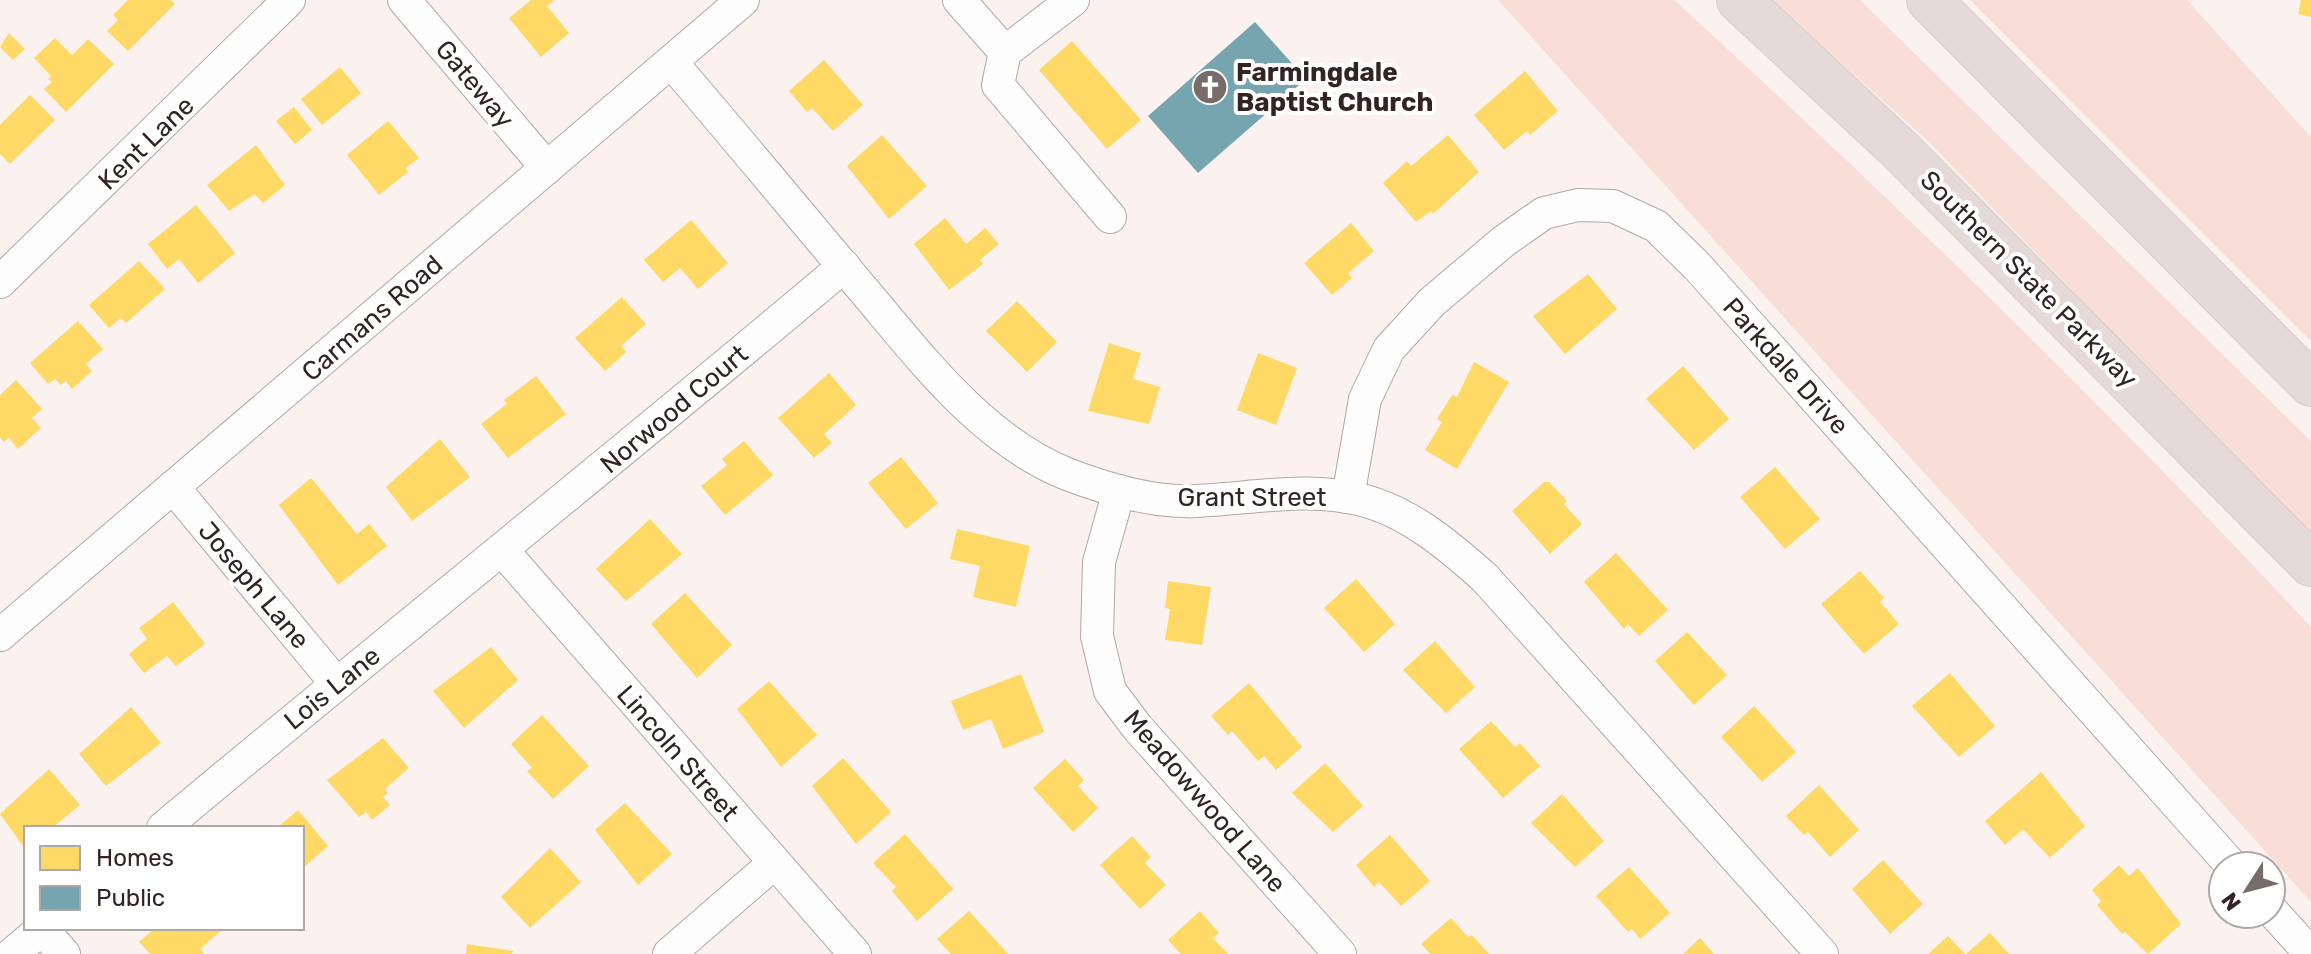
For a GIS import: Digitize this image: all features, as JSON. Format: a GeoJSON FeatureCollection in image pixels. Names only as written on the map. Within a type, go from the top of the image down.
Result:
{"type":"FeatureCollection","features":[{"type":"Feature","properties":{"kind":"highway","name":"Southern State Parkway"},"geometry":{"type":"LineString","coordinates":[[1739,0],[1911,160],[2311,564]]}},
{"type":"Feature","properties":{"kind":"highway"},"geometry":{"type":"LineString","coordinates":[[1929,0],[2311,384]]}},
{"type":"Feature","properties":{"kind":"street","name":"Kent Lane"},"geometry":{"type":"LineString","coordinates":[[0,282],[289,0]]}},
{"type":"Feature","properties":{"kind":"street","name":"Gateway"},"geometry":{"type":"LineString","coordinates":[[404,0],[547,168]]}},
{"type":"Feature","properties":{"kind":"street","name":"Carmans Road"},"geometry":{"type":"LineString","coordinates":[[0,635],[743,0]]}},
{"type":"Feature","properties":{"kind":"street"},"geometry":{"type":"LineString","coordinates":[[959,0],[1005,52]]}},
{"type":"Feature","properties":{"kind":"street"},"geometry":{"type":"LineString","coordinates":[[1064,3],[1005,52],[998,85],[1110,217]]}},
{"type":"Feature","properties":{"kind":"street","name":"Grant Street"},"geometry":{"type":"LineString","coordinates":[[672,63],[934,371],[1003,439],[1064,473],[1119,491],[1193,501],[1273,493],[1348,497],[1397,514],[1442,540],[1485,578],[1822,954]]}},
{"type":"Feature","properties":{"kind":"street","name":"Parkdale Drive"},"geometry":{"type":"LineString","coordinates":[[1348,497],[1365,399],[1389,349],[1432,302],[1504,241],[1544,213],[1578,205],[1613,206],[1656,226],[1697,266],[2218,850]]}},
{"type":"Feature","properties":{"kind":"street","name":"Norwood Court"},"geometry":{"type":"LineString","coordinates":[[503,551],[844,266]]}},
{"type":"Feature","properties":{"kind":"street","name":"Joseph Lane"},"geometry":{"type":"LineString","coordinates":[[173,487],[336,683]]}},
{"type":"Feature","properties":{"kind":"street","name":"Meadowwood Lane"},"geometry":{"type":"LineString","coordinates":[[1119,491],[1099,562],[1097,636],[1110,691],[1137,727],[1340,954]]}},
{"type":"Feature","properties":{"kind":"street","name":"Lois Lane"},"geometry":{"type":"LineString","coordinates":[[165,826],[336,683],[503,551]]}},
{"type":"Feature","properties":{"kind":"street","name":"Lincoln Street"},"geometry":{"type":"LineString","coordinates":[[503,551],[773,864],[855,954]]}},
{"type":"Feature","properties":{"kind":"street"},"geometry":{"type":"LineString","coordinates":[[669,954],[773,864]]}},
{"type":"Feature","properties":{"kind":"street"},"geometry":{"type":"LineString","coordinates":[[2287,928],[2311,954]]}},
{"type":"Feature","properties":{"kind":"street"},"geometry":{"type":"LineString","coordinates":[[12,954],[40,930]]}},
{"type":"Feature","properties":{"kind":"street"},"geometry":{"type":"LineString","coordinates":[[44,930],[64,954]]}},
{"type":"Feature","properties":{"kind":"shaded area"},"geometry":{"type":"Polygon","coordinates":[[[1498,0],[1674,0],[1999,307],[2157,465],[2311,627],[2311,902],[2287,875],[2287,850],[2264,850],[1498,0]]]}},
{"type":"Feature","properties":{"kind":"shaded area"},"geometry":{"type":"Polygon","coordinates":[[[1770,0],[1860,0],[2311,441],[2311,538],[1927,140],[1770,0]]]}},
{"type":"Feature","properties":{"kind":"shaded area"},"geometry":{"type":"Polygon","coordinates":[[[1970,0],[2187,0],[2311,137],[2311,341],[1970,0]]]}},
{"type":"Feature","properties":{"kind":"building: Homes"},"geometry":{"type":"Polygon","coordinates":[[[128,0],[171,0],[175,4],[128,51],[107,31],[118,20],[113,15],[128,0]]]}},
{"type":"Feature","properties":{"kind":"building: Homes"},"geometry":{"type":"Polygon","coordinates":[[[531,0],[554,0],[547,6],[569,33],[541,57],[509,18],[531,0]]]}},
{"type":"Feature","properties":{"kind":"building: Homes"},"geometry":{"type":"Polygon","coordinates":[[[2301,0],[2311,0],[2311,17],[2298,14],[2301,0]]]}},
{"type":"Feature","properties":{"kind":"building: Homes"},"geometry":{"type":"Polygon","coordinates":[[[9,33],[25,49],[13,60],[0,47],[9,33]]]}},
{"type":"Feature","properties":{"kind":"building: Homes"},"geometry":{"type":"Polygon","coordinates":[[[55,38],[72,55],[88,39],[114,64],[66,112],[44,89],[52,82],[48,79],[51,76],[34,58],[55,38]]]}},
{"type":"Feature","properties":{"kind":"building: Homes"},"geometry":{"type":"Polygon","coordinates":[[[1072,41],[1141,120],[1107,149],[1039,70],[1072,41]]]}},
{"type":"Feature","properties":{"kind":"building: Homes"},"geometry":{"type":"Polygon","coordinates":[[[824,60],[863,105],[833,131],[812,108],[807,112],[789,91],[824,60]]]}},
{"type":"Feature","properties":{"kind":"building: Homes"},"geometry":{"type":"Polygon","coordinates":[[[340,67],[361,93],[322,125],[301,99],[340,67]]]}},
{"type":"Feature","properties":{"kind":"building: Homes"},"geometry":{"type":"Polygon","coordinates":[[[1525,71],[1558,111],[1530,135],[1527,131],[1504,150],[1474,115],[1525,71]]]}},
{"type":"Feature","properties":{"kind":"building: Homes"},"geometry":{"type":"Polygon","coordinates":[[[30,95],[55,120],[10,164],[0,154],[0,125],[30,95]]]}},
{"type":"Feature","properties":{"kind":"building: Homes"},"geometry":{"type":"Polygon","coordinates":[[[294,107],[312,130],[295,144],[276,121],[294,107]]]}},
{"type":"Feature","properties":{"kind":"building: Homes"},"geometry":{"type":"Polygon","coordinates":[[[388,121],[419,158],[406,168],[408,172],[379,195],[347,155],[388,121]]]}},
{"type":"Feature","properties":{"kind":"building: Homes"},"geometry":{"type":"Polygon","coordinates":[[[882,135],[927,186],[889,219],[847,166],[882,135]]]}},
{"type":"Feature","properties":{"kind":"building: Homes"},"geometry":{"type":"Polygon","coordinates":[[[1448,135],[1479,172],[1433,214],[1431,211],[1416,222],[1383,183],[1407,161],[1411,166],[1448,135]]]}},
{"type":"Feature","properties":{"kind":"building: Homes"},"geometry":{"type":"Polygon","coordinates":[[[256,145],[285,185],[263,203],[255,194],[229,211],[207,185],[256,145]]]}},
{"type":"Feature","properties":{"kind":"building: Homes"},"geometry":{"type":"Polygon","coordinates":[[[196,205],[235,253],[198,283],[179,259],[167,269],[148,244],[196,205]]]}},
{"type":"Feature","properties":{"kind":"building: Homes"},"geometry":{"type":"Polygon","coordinates":[[[945,218],[966,244],[985,228],[999,244],[980,260],[983,264],[949,290],[914,244],[945,218]]]}},
{"type":"Feature","properties":{"kind":"building: Homes"},"geometry":{"type":"Polygon","coordinates":[[[691,220],[728,263],[698,289],[680,268],[663,282],[644,260],[691,220]]]}},
{"type":"Feature","properties":{"kind":"building: Homes"},"geometry":{"type":"Polygon","coordinates":[[[1351,223],[1374,251],[1348,273],[1352,278],[1332,295],[1304,263],[1351,223]]]}},
{"type":"Feature","properties":{"kind":"building: Homes"},"geometry":{"type":"Polygon","coordinates":[[[139,261],[165,289],[126,323],[121,318],[109,328],[89,305],[139,261]]]}},
{"type":"Feature","properties":{"kind":"building: Homes"},"geometry":{"type":"Polygon","coordinates":[[[1588,274],[1617,309],[1565,354],[1533,316],[1588,274]]]}},
{"type":"Feature","properties":{"kind":"building: Homes"},"geometry":{"type":"Polygon","coordinates":[[[622,297],[646,324],[621,346],[626,352],[605,371],[575,338],[622,297]]]}},
{"type":"Feature","properties":{"kind":"building: Homes"},"geometry":{"type":"Polygon","coordinates":[[[1017,301],[1057,342],[1027,372],[986,331],[1017,301]]]}},
{"type":"Feature","properties":{"kind":"building: Homes"},"geometry":{"type":"Polygon","coordinates":[[[78,321],[103,349],[86,364],[92,371],[72,389],[66,381],[61,385],[55,379],[48,384],[30,363],[78,321]]]}},
{"type":"Feature","properties":{"kind":"building: Homes"},"geometry":{"type":"Polygon","coordinates":[[[1109,343],[1141,353],[1133,379],[1160,387],[1149,424],[1088,411],[1109,343]]]}},
{"type":"Feature","properties":{"kind":"building: Homes"},"geometry":{"type":"Polygon","coordinates":[[[1258,353],[1297,368],[1276,425],[1237,410],[1258,353]]]}},
{"type":"Feature","properties":{"kind":"building: Homes"},"geometry":{"type":"Polygon","coordinates":[[[1474,362],[1509,382],[1457,469],[1425,450],[1442,422],[1437,419],[1452,395],[1457,397],[1474,362]]]}},
{"type":"Feature","properties":{"kind":"building: Homes"},"geometry":{"type":"Polygon","coordinates":[[[1683,366],[1729,419],[1694,450],[1646,399],[1683,366]]]}},
{"type":"Feature","properties":{"kind":"building: Homes"},"geometry":{"type":"Polygon","coordinates":[[[829,373],[856,405],[824,434],[832,443],[814,458],[778,418],[829,373]]]}},
{"type":"Feature","properties":{"kind":"building: Homes"},"geometry":{"type":"Polygon","coordinates":[[[536,376],[566,414],[508,458],[481,424],[507,404],[504,400],[536,376]]]}},
{"type":"Feature","properties":{"kind":"building: Homes"},"geometry":{"type":"Polygon","coordinates":[[[16,380],[42,409],[32,418],[41,428],[18,449],[9,438],[4,442],[0,437],[0,395],[16,380]]]}},
{"type":"Feature","properties":{"kind":"building: Homes"},"geometry":{"type":"Polygon","coordinates":[[[440,439],[470,477],[412,521],[386,487],[440,439]]]}},
{"type":"Feature","properties":{"kind":"building: Homes"},"geometry":{"type":"Polygon","coordinates":[[[744,441],[773,475],[725,515],[701,486],[727,465],[722,459],[744,441]]]}},
{"type":"Feature","properties":{"kind":"building: Homes"},"geometry":{"type":"Polygon","coordinates":[[[901,457],[938,503],[906,529],[868,483],[901,457]]]}},
{"type":"Feature","properties":{"kind":"building: Homes"},"geometry":{"type":"Polygon","coordinates":[[[1775,467],[1820,519],[1785,549],[1740,497],[1775,467]]]}},
{"type":"Feature","properties":{"kind":"building: Homes"},"geometry":{"type":"Polygon","coordinates":[[[311,478],[357,534],[369,524],[387,546],[338,585],[279,505],[311,478]]]}},
{"type":"Feature","properties":{"kind":"building: Homes"},"geometry":{"type":"Polygon","coordinates":[[[1544,482],[1549,482],[1567,501],[1564,504],[1582,524],[1550,554],[1512,511],[1544,482]]]}},
{"type":"Feature","properties":{"kind":"building: Homes"},"geometry":{"type":"Polygon","coordinates":[[[650,519],[682,554],[626,601],[596,569],[650,519]]]}},
{"type":"Feature","properties":{"kind":"building: Homes"},"geometry":{"type":"Polygon","coordinates":[[[957,529],[1030,546],[1016,607],[973,597],[980,566],[950,559],[957,529]]]}},
{"type":"Feature","properties":{"kind":"building: Homes"},"geometry":{"type":"Polygon","coordinates":[[[1616,553],[1668,610],[1639,636],[1628,624],[1624,629],[1584,582],[1616,553]]]}},
{"type":"Feature","properties":{"kind":"building: Homes"},"geometry":{"type":"Polygon","coordinates":[[[1860,571],[1884,598],[1880,602],[1899,624],[1864,654],[1821,604],[1860,571]]]}},
{"type":"Feature","properties":{"kind":"building: Homes"},"geometry":{"type":"Polygon","coordinates":[[[1356,579],[1395,624],[1364,652],[1324,608],[1356,579]]]}},
{"type":"Feature","properties":{"kind":"building: Homes"},"geometry":{"type":"Polygon","coordinates":[[[1168,581],[1211,587],[1202,645],[1165,640],[1170,609],[1165,608],[1168,581]]]}},
{"type":"Feature","properties":{"kind":"building: Homes"},"geometry":{"type":"Polygon","coordinates":[[[685,593],[732,645],[697,678],[651,624],[685,593]]]}},
{"type":"Feature","properties":{"kind":"building: Homes"},"geometry":{"type":"Polygon","coordinates":[[[173,602],[205,644],[176,666],[167,656],[144,673],[129,654],[147,639],[139,628],[173,602]]]}},
{"type":"Feature","properties":{"kind":"building: Homes"},"geometry":{"type":"Polygon","coordinates":[[[1687,632],[1727,675],[1694,705],[1655,661],[1687,632]]]}},
{"type":"Feature","properties":{"kind":"building: Homes"},"geometry":{"type":"Polygon","coordinates":[[[1435,641],[1475,687],[1446,713],[1403,670],[1435,641]]]}},
{"type":"Feature","properties":{"kind":"building: Homes"},"geometry":{"type":"Polygon","coordinates":[[[491,647],[518,680],[464,728],[433,691],[491,647]]]}},
{"type":"Feature","properties":{"kind":"building: Homes"},"geometry":{"type":"Polygon","coordinates":[[[1950,673],[1995,726],[1959,757],[1912,706],[1950,673]]]}},
{"type":"Feature","properties":{"kind":"building: Homes"},"geometry":{"type":"Polygon","coordinates":[[[1021,674],[1044,732],[1003,749],[991,719],[963,730],[951,701],[1021,674]]]}},
{"type":"Feature","properties":{"kind":"building: Homes"},"geometry":{"type":"Polygon","coordinates":[[[769,681],[817,735],[781,767],[737,709],[769,681]]]}},
{"type":"Feature","properties":{"kind":"building: Homes"},"geometry":{"type":"Polygon","coordinates":[[[1249,683],[1302,747],[1276,770],[1264,756],[1258,761],[1232,731],[1228,735],[1211,716],[1249,683]]]}},
{"type":"Feature","properties":{"kind":"building: Homes"},"geometry":{"type":"Polygon","coordinates":[[[1754,706],[1796,752],[1762,782],[1721,737],[1754,706]]]}},
{"type":"Feature","properties":{"kind":"building: Homes"},"geometry":{"type":"Polygon","coordinates":[[[131,707],[161,743],[106,786],[79,754],[131,707]]]}},
{"type":"Feature","properties":{"kind":"building: Homes"},"geometry":{"type":"Polygon","coordinates":[[[542,715],[589,766],[553,799],[527,771],[532,768],[511,744],[542,715]]]}},
{"type":"Feature","properties":{"kind":"building: Homes"},"geometry":{"type":"Polygon","coordinates":[[[1491,721],[1515,747],[1520,743],[1540,766],[1503,798],[1459,749],[1491,721]]]}},
{"type":"Feature","properties":{"kind":"building: Homes"},"geometry":{"type":"Polygon","coordinates":[[[383,738],[409,768],[385,789],[388,793],[383,797],[390,805],[372,820],[366,812],[359,817],[327,780],[383,738]]]}},
{"type":"Feature","properties":{"kind":"building: Homes"},"geometry":{"type":"Polygon","coordinates":[[[843,758],[891,812],[856,844],[812,786],[843,758]]]}},
{"type":"Feature","properties":{"kind":"building: Homes"},"geometry":{"type":"Polygon","coordinates":[[[1065,759],[1084,780],[1078,786],[1098,808],[1073,832],[1033,788],[1065,759]]]}},
{"type":"Feature","properties":{"kind":"building: Homes"},"geometry":{"type":"Polygon","coordinates":[[[1325,763],[1363,806],[1333,832],[1292,793],[1325,763]]]}},
{"type":"Feature","properties":{"kind":"building: Homes"},"geometry":{"type":"Polygon","coordinates":[[[49,769],[80,805],[54,826],[24,826],[24,847],[0,814],[49,769]]]}},
{"type":"Feature","properties":{"kind":"building: Homes"},"geometry":{"type":"Polygon","coordinates":[[[2041,772],[2085,826],[2050,858],[2023,829],[2005,845],[1985,821],[2041,772]]]}},
{"type":"Feature","properties":{"kind":"building: Homes"},"geometry":{"type":"Polygon","coordinates":[[[1819,785],[1859,830],[1830,857],[1808,832],[1804,835],[1786,816],[1819,785]]]}},
{"type":"Feature","properties":{"kind":"building: Homes"},"geometry":{"type":"Polygon","coordinates":[[[1562,794],[1604,841],[1575,867],[1531,823],[1562,794]]]}},
{"type":"Feature","properties":{"kind":"building: Homes"},"geometry":{"type":"Polygon","coordinates":[[[625,803],[672,854],[638,885],[595,830],[625,803]]]}},
{"type":"Feature","properties":{"kind":"building: Homes"},"geometry":{"type":"Polygon","coordinates":[[[298,810],[328,846],[304,867],[304,826],[279,826],[298,810]]]}},
{"type":"Feature","properties":{"kind":"building: Homes"},"geometry":{"type":"Polygon","coordinates":[[[905,834],[953,889],[917,921],[892,891],[896,887],[873,863],[905,834]]]}},
{"type":"Feature","properties":{"kind":"building: Homes"},"geometry":{"type":"Polygon","coordinates":[[[1390,835],[1430,881],[1401,906],[1379,882],[1374,887],[1356,865],[1390,835]]]}},
{"type":"Feature","properties":{"kind":"building: Homes"},"geometry":{"type":"Polygon","coordinates":[[[1132,836],[1151,857],[1145,863],[1166,885],[1140,909],[1100,865],[1132,836]]]}},
{"type":"Feature","properties":{"kind":"building: Homes"},"geometry":{"type":"Polygon","coordinates":[[[550,848],[581,882],[530,928],[501,897],[550,848]]]}},
{"type":"Feature","properties":{"kind":"building: Homes"},"geometry":{"type":"Polygon","coordinates":[[[1883,860],[1923,904],[1890,934],[1852,889],[1883,860]]]}},
{"type":"Feature","properties":{"kind":"building: Homes"},"geometry":{"type":"Polygon","coordinates":[[[2119,865],[2129,876],[2138,868],[2181,924],[2148,954],[2125,932],[2122,934],[2097,905],[2101,901],[2092,890],[2119,865]]]}},
{"type":"Feature","properties":{"kind":"building: Homes"},"geometry":{"type":"Polygon","coordinates":[[[1629,867],[1670,913],[1640,939],[1632,929],[1628,932],[1596,896],[1629,867]]]}},
{"type":"Feature","properties":{"kind":"building: Homes"},"geometry":{"type":"Polygon","coordinates":[[[969,911],[1008,954],[951,954],[937,939],[969,911]]]}},
{"type":"Feature","properties":{"kind":"building: Homes"},"geometry":{"type":"Polygon","coordinates":[[[1200,911],[1219,933],[1213,938],[1228,954],[1181,954],[1168,940],[1200,911]]]}},
{"type":"Feature","properties":{"kind":"building: Homes"},"geometry":{"type":"Polygon","coordinates":[[[1451,918],[1489,954],[1430,954],[1421,944],[1451,918]]]}},
{"type":"Feature","properties":{"kind":"building: Homes"},"geometry":{"type":"Polygon","coordinates":[[[153,930],[222,930],[200,949],[204,954],[150,954],[139,942],[153,930]]]}},
{"type":"Feature","properties":{"kind":"building: Homes"},"geometry":{"type":"Polygon","coordinates":[[[1990,933],[2009,954],[1966,954],[1990,933]]]}},
{"type":"Feature","properties":{"kind":"building: Homes"},"geometry":{"type":"Polygon","coordinates":[[[1948,936],[1965,954],[1928,954],[1948,936]]]}},
{"type":"Feature","properties":{"kind":"building: Homes"},"geometry":{"type":"Polygon","coordinates":[[[1700,938],[1714,954],[1683,954],[1700,938]]]}},
{"type":"Feature","properties":{"kind":"building: Homes"},"geometry":{"type":"Polygon","coordinates":[[[467,944],[513,951],[512,954],[466,954],[467,944]]]}},
{"type":"Feature","properties":{"kind":"building: Public"},"geometry":{"type":"Polygon","coordinates":[[[1255,22],[1306,79],[1198,173],[1148,116],[1255,22]]]}},
{"type":"Feature","properties":{"kind":"place","name":"Farmingdale Baptist Church"},"geometry":{"type":"Point","coordinates":[1210,87]}}]}
